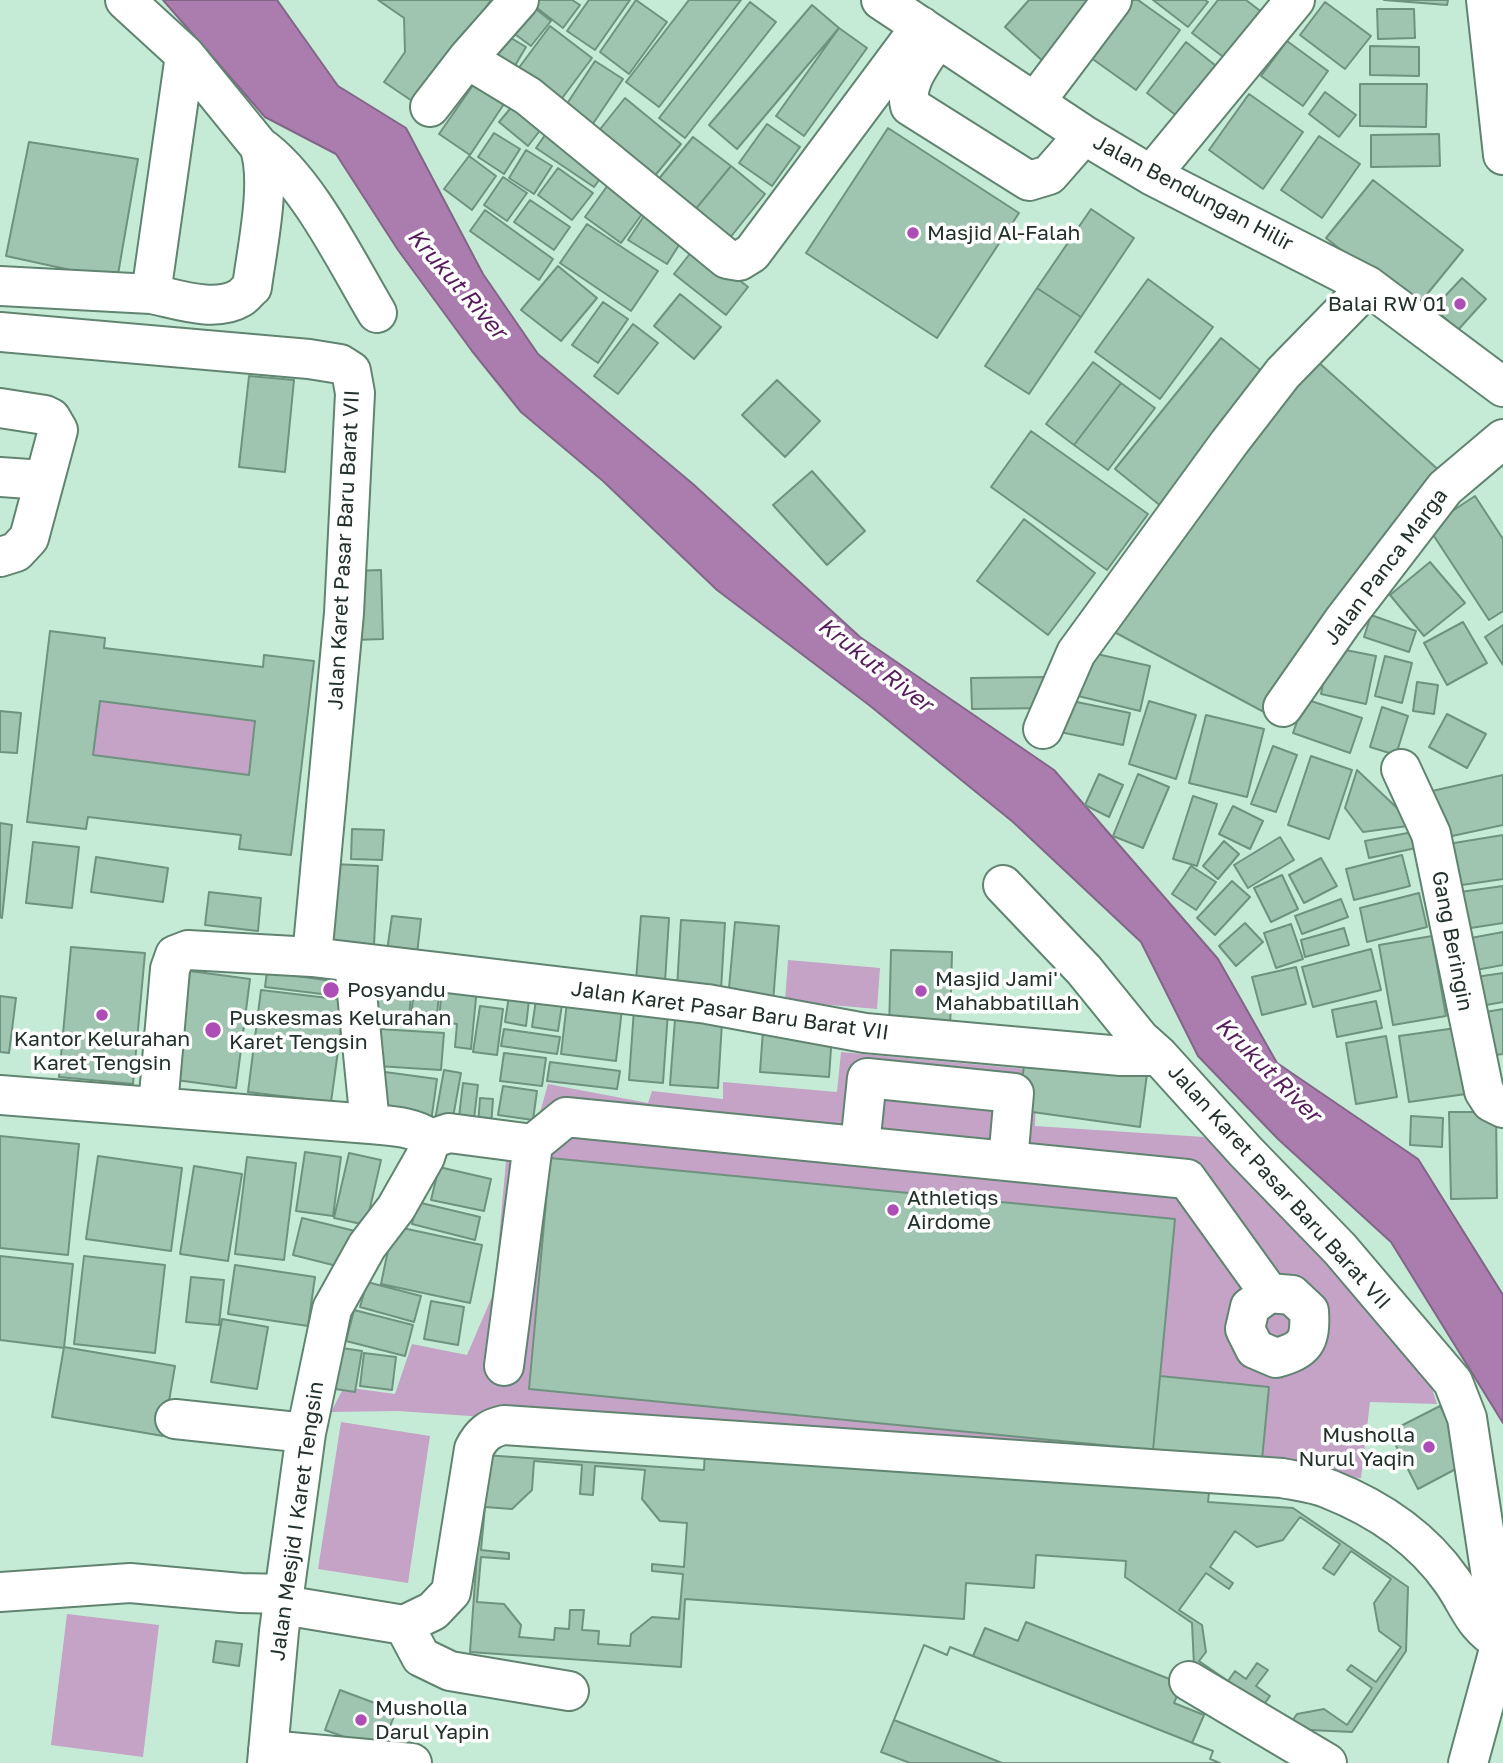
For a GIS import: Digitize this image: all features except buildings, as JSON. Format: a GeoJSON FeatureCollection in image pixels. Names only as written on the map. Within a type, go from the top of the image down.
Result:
{"type":"FeatureCollection","features":[{"type":"Feature","properties":{"kind":"street"},"geometry":{"type":"LineString","coordinates":[[125,0],[185,55],[259,146],[275,157],[320,216],[377,313]]}},
{"type":"Feature","properties":{"kind":"street"},"geometry":{"type":"LineString","coordinates":[[430,107],[467,59],[519,0]]}},
{"type":"Feature","properties":{"kind":"street"},"geometry":{"type":"LineString","coordinates":[[1035,102],[1112,0]]}},
{"type":"Feature","properties":{"kind":"street"},"geometry":{"type":"LineString","coordinates":[[1151,175],[1295,0]]}},
{"type":"Feature","properties":{"kind":"street"},"geometry":{"type":"LineString","coordinates":[[1486,0],[1497,54],[1503,155]]}},
{"type":"Feature","properties":{"kind":"street"},"geometry":{"type":"LineString","coordinates":[[467,59],[528,96],[727,259],[739,261],[752,253],[915,17]]}},
{"type":"Feature","properties":{"kind":"street"},"geometry":{"type":"LineString","coordinates":[[915,17],[907,95],[910,106],[1029,181],[1049,175],[1084,135]]}},
{"type":"Feature","properties":{"kind":"street","name":"Jalan Bendungan Hilir"},"geometry":{"type":"LineString","coordinates":[[915,17],[1084,135],[1151,175],[1368,286],[1503,387]]}},
{"type":"Feature","properties":{"kind":"street"},"geometry":{"type":"LineString","coordinates":[[151,294],[185,55]]}},
{"type":"Feature","properties":{"kind":"street"},"geometry":{"type":"LineString","coordinates":[[0,286],[151,294],[206,305],[240,299],[252,287],[265,178],[264,160],[259,146]]}},
{"type":"Feature","properties":{"kind":"street"},"geometry":{"type":"LineString","coordinates":[[1042,729],[1076,653],[1228,443],[1283,373],[1368,286]]}},
{"type":"Feature","properties":{"kind":"street","name":"Jalan Karet Pasar Baru Barat VII"},"geometry":{"type":"LineString","coordinates":[[0,332],[309,359],[340,364],[351,371],[355,393],[344,613],[312,957]]}},
{"type":"Feature","properties":{"kind":"street"},"geometry":{"type":"LineString","coordinates":[[0,408],[44,415],[58,430],[29,538],[16,552],[0,557]]}},
{"type":"Feature","properties":{"kind":"street","name":"Jalan Panca Marga"},"geometry":{"type":"LineString","coordinates":[[1283,707],[1343,621],[1445,488],[1503,439]]}},
{"type":"Feature","properties":{"kind":"street"},"geometry":{"type":"LineString","coordinates":[[0,477],[44,480]]}},
{"type":"Feature","properties":{"kind":"street","name":"Gang Beringin"},"geometry":{"type":"LineString","coordinates":[[1401,769],[1431,834],[1484,1091],[1491,1102],[1503,1108]]}},
{"type":"Feature","properties":{"kind":"street"},"geometry":{"type":"LineString","coordinates":[[1003,885],[1084,970],[1140,1038],[1159,1056]]}},
{"type":"Feature","properties":{"kind":"street","name":"Jalan Karet Pasar Baru Barat VII"},"geometry":{"type":"LineString","coordinates":[[158,1106],[170,970],[175,955],[188,950],[312,957],[707,1004],[865,1033],[1121,1056],[1159,1056],[1246,1152],[1340,1249],[1452,1381],[1467,1418],[1502,1642],[1468,1763]]}},
{"type":"Feature","properties":{"kind":"street"},"geometry":{"type":"LineString","coordinates":[[354,962],[370,1124]]}},
{"type":"Feature","properties":{"kind":"street"},"geometry":{"type":"LineString","coordinates":[[860,1146],[867,1078],[1014,1093],[1008,1161]]}},
{"type":"Feature","properties":{"kind":"street"},"geometry":{"type":"LineString","coordinates":[[0,1095],[370,1124],[410,1129],[431,1139],[449,1133],[533,1144]]}},
{"type":"Feature","properties":{"kind":"street"},"geometry":{"type":"LineString","coordinates":[[504,1366],[533,1144],[566,1117],[1187,1178],[1269,1293]]}},
{"type":"Feature","properties":{"kind":"street","name":"Jalan Mesjid I Karet Tengsin"},"geometry":{"type":"LineString","coordinates":[[268,1756],[284,1600],[306,1433],[332,1310],[367,1246],[396,1208],[425,1157],[431,1139]]}},
{"type":"Feature","properties":{"kind":"street"},"geometry":{"type":"LineString","coordinates":[[176,1419],[306,1433]]}},
{"type":"Feature","properties":{"kind":"street"},"geometry":{"type":"LineString","coordinates":[[0,1592],[130,1583],[284,1600],[404,1625],[433,1611],[451,1592],[474,1449],[492,1427],[504,1425],[1294,1480],[1328,1488],[1400,1526],[1423,1546],[1452,1580],[1480,1628],[1502,1642]]}},
{"type":"Feature","properties":{"kind":"street"},"geometry":{"type":"LineString","coordinates":[[404,1625],[421,1657],[450,1671],[569,1691]]}},
{"type":"Feature","properties":{"kind":"street"},"geometry":{"type":"LineString","coordinates":[[1189,1681],[1327,1763]]}},
{"type":"Feature","properties":{"kind":"street"},"geometry":{"type":"LineString","coordinates":[[268,1756],[412,1763]]}},
{"type":"Feature","properties":{"kind":"shaded area"},"geometry":{"type":"Polygon","coordinates":[[[100,701],[255,721],[249,775],[93,755],[100,701]]]}},
{"type":"Feature","properties":{"kind":"shaded area"},"geometry":{"type":"Polygon","coordinates":[[[788,960],[880,968],[877,1009],[785,1001],[788,960]]]}},
{"type":"Feature","properties":{"kind":"shaded area","name":"Athletiqs Airdome"},"geometry":{"type":"Polygon","coordinates":[[[841,1052],[1037,1070],[1035,1126],[1204,1137],[1364,1283],[1428,1376],[1437,1404],[1370,1402],[1361,1478],[398,1411],[331,1412],[344,1387],[395,1394],[412,1344],[467,1355],[494,1292],[509,1129],[528,1124],[538,1116],[548,1084],[648,1103],[652,1091],[723,1099],[723,1082],[837,1092],[841,1052]]]}},
{"type":"Feature","properties":{"kind":"shaded area"},"geometry":{"type":"Polygon","coordinates":[[[341,1422],[430,1436],[408,1583],[318,1569],[341,1422]]]}},
{"type":"Feature","properties":{"kind":"shaded area"},"geometry":{"type":"Polygon","coordinates":[[[67,1614],[159,1625],[143,1757],[51,1745],[67,1614]]]}},
{"type":"Feature","properties":{"kind":"water","name":"Krukut River"},"geometry":{"type":"Polygon","coordinates":[[[163,0],[277,0],[338,86],[406,128],[483,274],[538,354],[693,484],[860,637],[1054,770],[1218,959],[1277,1063],[1418,1159],[1503,1295],[1503,1423],[1391,1242],[1278,1139],[1198,1056],[1141,942],[1013,822],[869,705],[717,590],[603,481],[521,412],[472,351],[398,250],[336,154],[265,117],[163,0]]]}},
{"type":"Feature","properties":{"kind":"place","name":"Masjid Al-Falah"},"geometry":{"type":"Point","coordinates":[913,233]}},
{"type":"Feature","properties":{"kind":"place","name":"Balai RW 01"},"geometry":{"type":"Point","coordinates":[1460,304]}},
{"type":"Feature","properties":{"kind":"place","name":"Posyandu"},"geometry":{"type":"Point","coordinates":[331,990]}},
{"type":"Feature","properties":{"kind":"place","name":"Masjid Jami' Mahabbatillah"},"geometry":{"type":"Point","coordinates":[921,991]}},
{"type":"Feature","properties":{"kind":"place","name":"Kantor Kelurahan Karet Tengsin"},"geometry":{"type":"Point","coordinates":[102,1015]}},
{"type":"Feature","properties":{"kind":"place","name":"Puskesmas Kelurahan Karet Tengsin"},"geometry":{"type":"Point","coordinates":[213,1030]}},
{"type":"Feature","properties":{"kind":"place","name":"Athletiqs Airdome"},"geometry":{"type":"Point","coordinates":[893,1210]}},
{"type":"Feature","properties":{"kind":"place","name":"Musholla Nurul Yaqin"},"geometry":{"type":"Point","coordinates":[1429,1447]}},
{"type":"Feature","properties":{"kind":"place","name":"Musholla Darul Yapin"},"geometry":{"type":"Point","coordinates":[361,1720]}}]}
